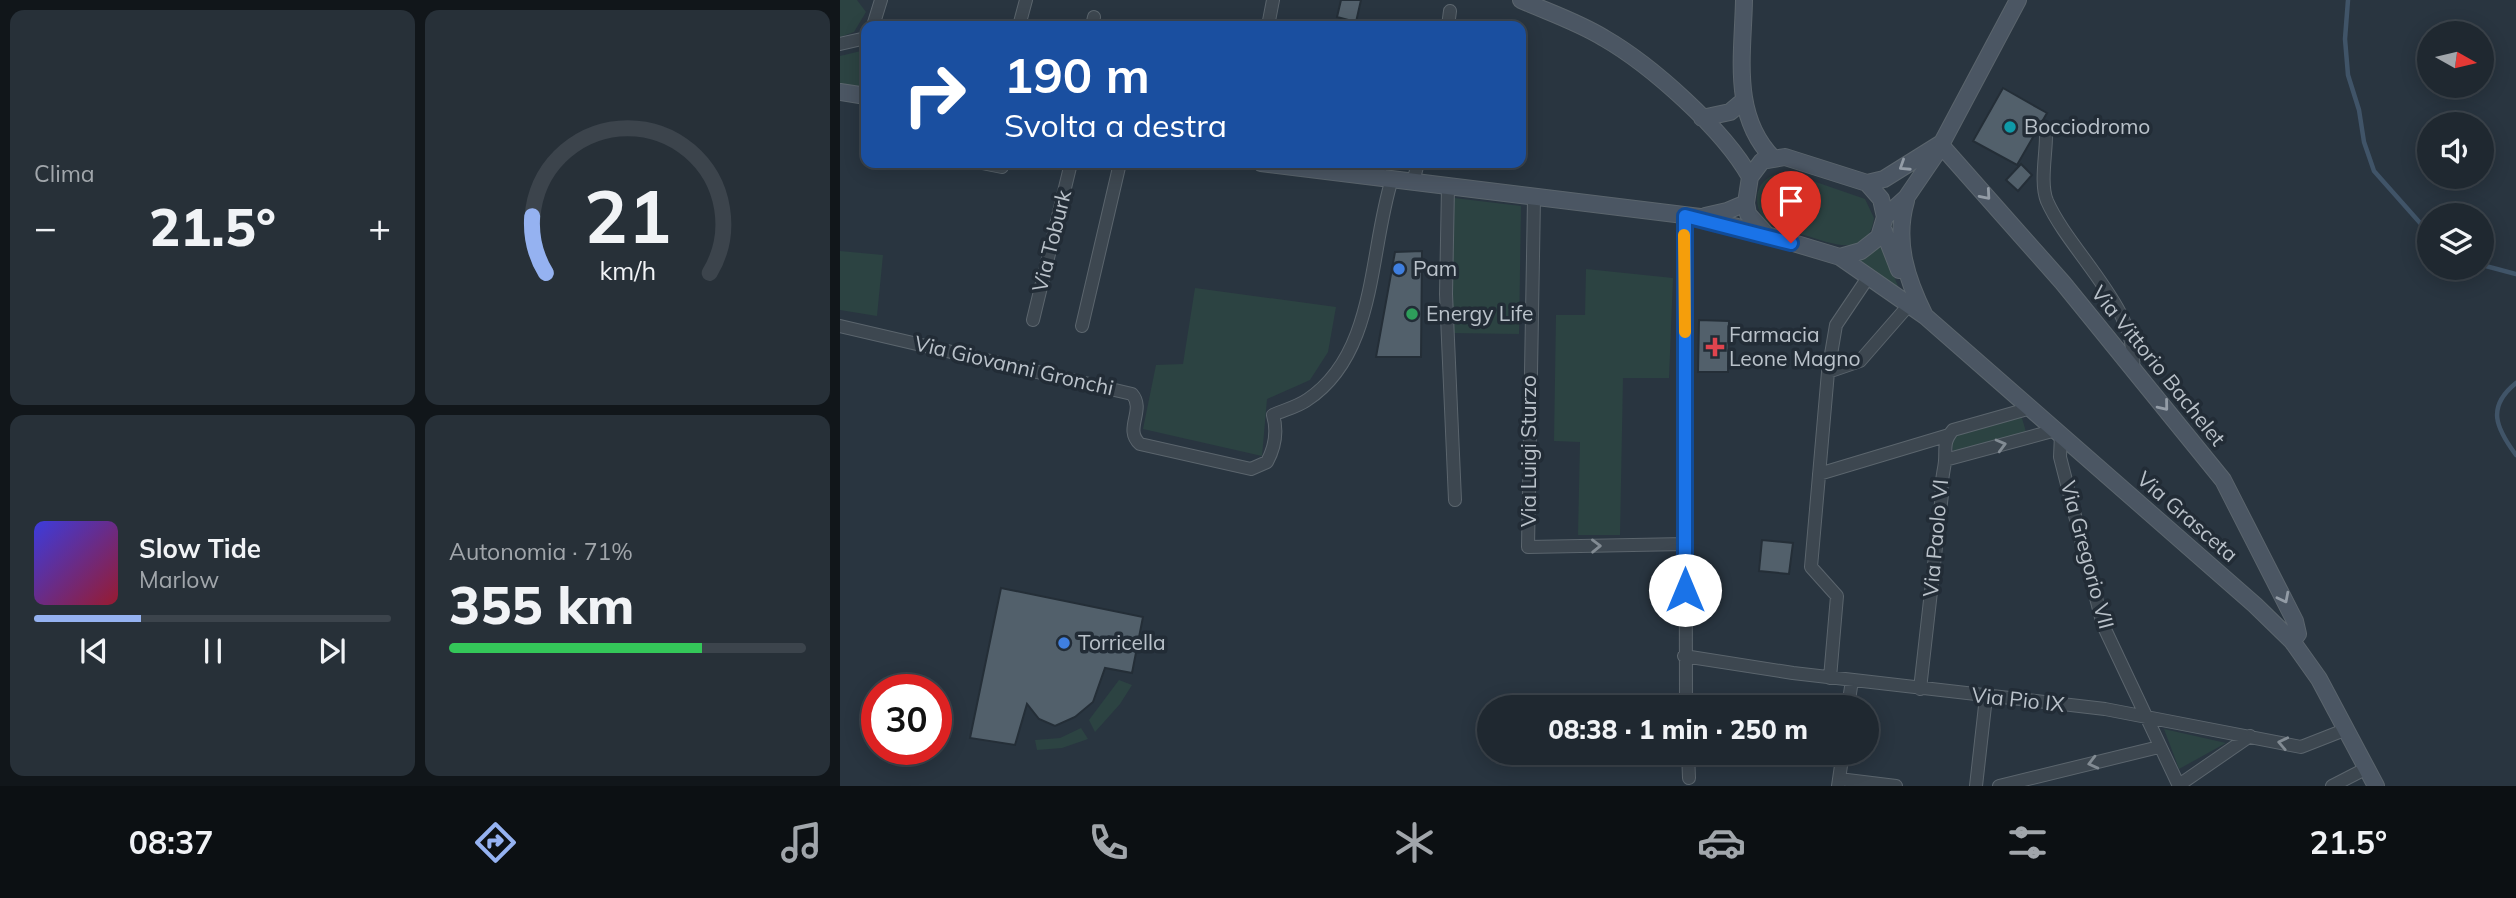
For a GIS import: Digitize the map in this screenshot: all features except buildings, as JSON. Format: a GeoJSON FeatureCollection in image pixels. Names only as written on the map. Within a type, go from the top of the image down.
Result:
{"type":"FeatureCollection","features":[{"type":"Feature","properties":{"kind":"street"},"geometry":{"type":"LineString","coordinates":[[875,21],[881,0]]}},
{"type":"Feature","properties":{"kind":"street"},"geometry":{"type":"LineString","coordinates":[[1020,21],[1026,0]]}},
{"type":"Feature","properties":{"kind":"street"},"geometry":{"type":"LineString","coordinates":[[1269,21],[1273,0]]}},
{"type":"Feature","properties":{"kind":"street"},"geometry":{"type":"LineString","coordinates":[[1744,0],[1742,102],[1752,128],[1773,158]]}},
{"type":"Feature","properties":{"kind":"street"},"geometry":{"type":"LineString","coordinates":[[1840,257],[1861,251],[1872,244],[1884,223],[1906,198],[1940,144],[2018,0]]}},
{"type":"Feature","properties":{"kind":"street"},"geometry":{"type":"LineString","coordinates":[[1531,2],[1604,38],[1653,72],[1702,118],[1743,164],[1750,177]]}},
{"type":"Feature","properties":{"kind":"street"},"geometry":{"type":"LineString","coordinates":[[1449,21],[1450,11]]}},
{"type":"Feature","properties":{"kind":"street"},"geometry":{"type":"LineString","coordinates":[[840,44],[861,39]]}},
{"type":"Feature","properties":{"kind":"street"},"geometry":{"type":"LineString","coordinates":[[840,92],[861,95]]}},
{"type":"Feature","properties":{"kind":"street"},"geometry":{"type":"LineString","coordinates":[[1702,118],[1730,112],[1742,102]]}},
{"type":"Feature","properties":{"kind":"street"},"geometry":{"type":"LineString","coordinates":[[2046,136],[2046,199],[2105,290],[2132,338],[2133,368]]}},
{"type":"Feature","properties":{"kind":"street"},"geometry":{"type":"LineString","coordinates":[[1768,235],[1748,214],[1746,202],[1750,177],[1762,161],[1785,157],[1867,183],[1884,179],[1940,144]]}},
{"type":"Feature","properties":{"kind":"street","name":"Via Vittorio Bachelet"},"geometry":{"type":"LineString","coordinates":[[1940,144],[2133,368],[2222,480],[2295,621],[2298,634],[2292,641]]}},
{"type":"Feature","properties":{"kind":"street","name":"Via Toburk"},"geometry":{"type":"LineString","coordinates":[[1032,320],[1070,168]]}},
{"type":"Feature","properties":{"kind":"street"},"geometry":{"type":"LineString","coordinates":[[1082,327],[1120,168]]}},
{"type":"Feature","properties":{"kind":"street"},"geometry":{"type":"LineString","coordinates":[[1322,168],[1384,173],[1413,182],[1448,187],[1692,216],[1840,257],[1925,316]]}},
{"type":"Feature","properties":{"kind":"street"},"geometry":{"type":"LineString","coordinates":[[1413,182],[1417,168]]}},
{"type":"Feature","properties":{"kind":"street","name":"Via Giovanni Gronchi"},"geometry":{"type":"LineString","coordinates":[[840,326],[1132,394],[1138,407],[1132,431],[1134,439],[1140,444],[1251,469],[1260,467],[1267,462],[1272,452],[1276,426],[1273,415],[1306,401],[1328,383],[1347,361],[1361,322],[1384,173]]}},
{"type":"Feature","properties":{"kind":"street"},"geometry":{"type":"LineString","coordinates":[[1867,183],[1881,199],[1884,223],[1898,268],[1909,283],[1925,316]]}},
{"type":"Feature","properties":{"kind":"street"},"geometry":{"type":"LineString","coordinates":[[1448,187],[1446,294],[1455,500]]}},
{"type":"Feature","properties":{"kind":"street","name":"Via Luigi Sturzo"},"geometry":{"type":"LineString","coordinates":[[1534,198],[1528,547],[1685,544]]}},
{"type":"Feature","properties":{"kind":"street"},"geometry":{"type":"LineString","coordinates":[[1906,198],[1902,213],[1903,258],[1909,283]]}},
{"type":"Feature","properties":{"kind":"street"},"geometry":{"type":"LineString","coordinates":[[1692,216],[1727,211],[1746,202]]}},
{"type":"Feature","properties":{"kind":"street"},"geometry":{"type":"LineString","coordinates":[[1686,695],[1685,544],[1692,216]]}},
{"type":"Feature","properties":{"kind":"street"},"geometry":{"type":"LineString","coordinates":[[1830,678],[1837,596],[1811,567],[1828,372],[1836,325],[1869,276]]}},
{"type":"Feature","properties":{"kind":"street"},"geometry":{"type":"LineString","coordinates":[[1828,372],[1860,361],[1908,306]]}},
{"type":"Feature","properties":{"kind":"street","name":"Via Grasceta"},"geometry":{"type":"LineString","coordinates":[[1925,316],[2292,641],[2347,729],[2376,786]]}},
{"type":"Feature","properties":{"kind":"street"},"geometry":{"type":"LineString","coordinates":[[1945,460],[1943,449],[1953,430],[2031,408]]}},
{"type":"Feature","properties":{"kind":"street","name":"Via Paolo VI"},"geometry":{"type":"LineString","coordinates":[[1920,689],[1942,494],[1940,478],[1945,460],[2059,432]]}},
{"type":"Feature","properties":{"kind":"street","name":"Via Gregorio VII"},"geometry":{"type":"LineString","coordinates":[[2059,432],[2060,457],[2103,625],[2179,785]]}},
{"type":"Feature","properties":{"kind":"street"},"geometry":{"type":"LineString","coordinates":[[1819,474],[1949,435]]}},
{"type":"Feature","properties":{"kind":"street","name":"Via Pio IX"},"geometry":{"type":"LineString","coordinates":[[1684,656],[1830,678],[2148,715],[2301,747],[2314,745],[2347,729]]}},
{"type":"Feature","properties":{"kind":"street"},"geometry":{"type":"LineString","coordinates":[[1850,695],[1852,680]]}},
{"type":"Feature","properties":{"kind":"street"},"geometry":{"type":"LineString","coordinates":[[1976,786],[1986,697]]}},
{"type":"Feature","properties":{"kind":"street"},"geometry":{"type":"LineString","coordinates":[[2179,785],[2250,736]]}},
{"type":"Feature","properties":{"kind":"street"},"geometry":{"type":"LineString","coordinates":[[1999,786],[2019,784],[2159,747]]}},
{"type":"Feature","properties":{"kind":"street"},"geometry":{"type":"LineString","coordinates":[[1688,765],[1689,778]]}},
{"type":"Feature","properties":{"kind":"street"},"geometry":{"type":"LineString","coordinates":[[1841,765],[1839,783],[1896,786]]}},
{"type":"Feature","properties":{"kind":"street"},"geometry":{"type":"LineString","coordinates":[[2332,786],[2367,768]]}},
{"type":"Feature","properties":{"kind":"green space"},"geometry":{"type":"Polygon","coordinates":[[[840,0],[857,0],[866,12],[854,32],[840,37],[840,0]]]}},
{"type":"Feature","properties":{"kind":"green space"},"geometry":{"type":"Polygon","coordinates":[[[861,51],[861,90],[840,88],[840,56],[861,51]]]}},
{"type":"Feature","properties":{"kind":"green space"},"geometry":{"type":"Polygon","coordinates":[[[1790,173],[1865,199],[1874,218],[1864,240],[1856,244],[1836,244],[1780,229],[1768,223],[1760,211],[1758,190],[1767,179],[1776,174],[1790,173]]]}},
{"type":"Feature","properties":{"kind":"green space"},"geometry":{"type":"Polygon","coordinates":[[[1454,198],[1521,206],[1519,334],[1450,333],[1454,198]]]}},
{"type":"Feature","properties":{"kind":"green space"},"geometry":{"type":"Polygon","coordinates":[[[1881,246],[1901,293],[1857,263],[1881,246]]]}},
{"type":"Feature","properties":{"kind":"green space"},"geometry":{"type":"Polygon","coordinates":[[[840,251],[883,255],[877,316],[840,310],[840,251]]]}},
{"type":"Feature","properties":{"kind":"green space"},"geometry":{"type":"Polygon","coordinates":[[[1586,269],[1673,278],[1669,378],[1623,378],[1620,535],[1578,535],[1580,442],[1554,441],[1556,315],[1585,315],[1586,269]]]}},
{"type":"Feature","properties":{"kind":"green space"},"geometry":{"type":"Polygon","coordinates":[[[1195,288],[1336,307],[1328,352],[1310,380],[1267,399],[1262,456],[1143,429],[1156,365],[1183,364],[1195,288]]]}},
{"type":"Feature","properties":{"kind":"green space"},"geometry":{"type":"Polygon","coordinates":[[[2021,415],[2027,435],[1954,453],[1949,435],[2021,415]]]}},
{"type":"Feature","properties":{"kind":"green space"},"geometry":{"type":"Polygon","coordinates":[[[1119,680],[1132,685],[1120,704],[1095,732],[1089,720],[1119,680]]]}},
{"type":"Feature","properties":{"kind":"green space"},"geometry":{"type":"Polygon","coordinates":[[[1081,728],[1088,739],[1062,748],[1037,750],[1035,740],[1060,738],[1081,728]]]}},
{"type":"Feature","properties":{"kind":"green space"},"geometry":{"type":"Polygon","coordinates":[[[2164,729],[2226,743],[2179,769],[2164,729]]]}},
{"type":"Feature","properties":{"kind":"waterway"},"geometry":{"type":"LineString","coordinates":[[2348,0],[2345,39],[2348,75],[2359,110],[2364,142],[2374,171],[2417,219]]}},
{"type":"Feature","properties":{"kind":"waterway"},"geometry":{"type":"LineString","coordinates":[[2494,268],[2516,274]]}},
{"type":"Feature","properties":{"kind":"waterway"},"geometry":{"type":"LineString","coordinates":[[2516,383],[2501,401],[2497,418],[2503,436],[2516,455]]}},
{"type":"Feature","properties":{"kind":"slow traffic"},"geometry":{"type":"LineString","coordinates":[[1684,235],[1685,332]]}},
{"type":"Feature","properties":{"kind":"place","name":"Bocciodromo"},"geometry":{"type":"Point","coordinates":[2010,127]}},
{"type":"Feature","properties":{"kind":"place","name":"Pam"},"geometry":{"type":"Point","coordinates":[1399,269]}},
{"type":"Feature","properties":{"kind":"place","name":"Energy Life"},"geometry":{"type":"Point","coordinates":[1412,314]}},
{"type":"Feature","properties":{"kind":"place","name":"Farmacia Leone Magno"},"geometry":{"type":"Point","coordinates":[1715,347]}},
{"type":"Feature","properties":{"kind":"place","name":"Torricella"},"geometry":{"type":"Point","coordinates":[1064,643]}},
{"type":"Feature","properties":{"kind":"route"},"geometry":{"type":"LineString","coordinates":[[1685,590],[1685,216],[1700,217],[1791,243]]}}]}
